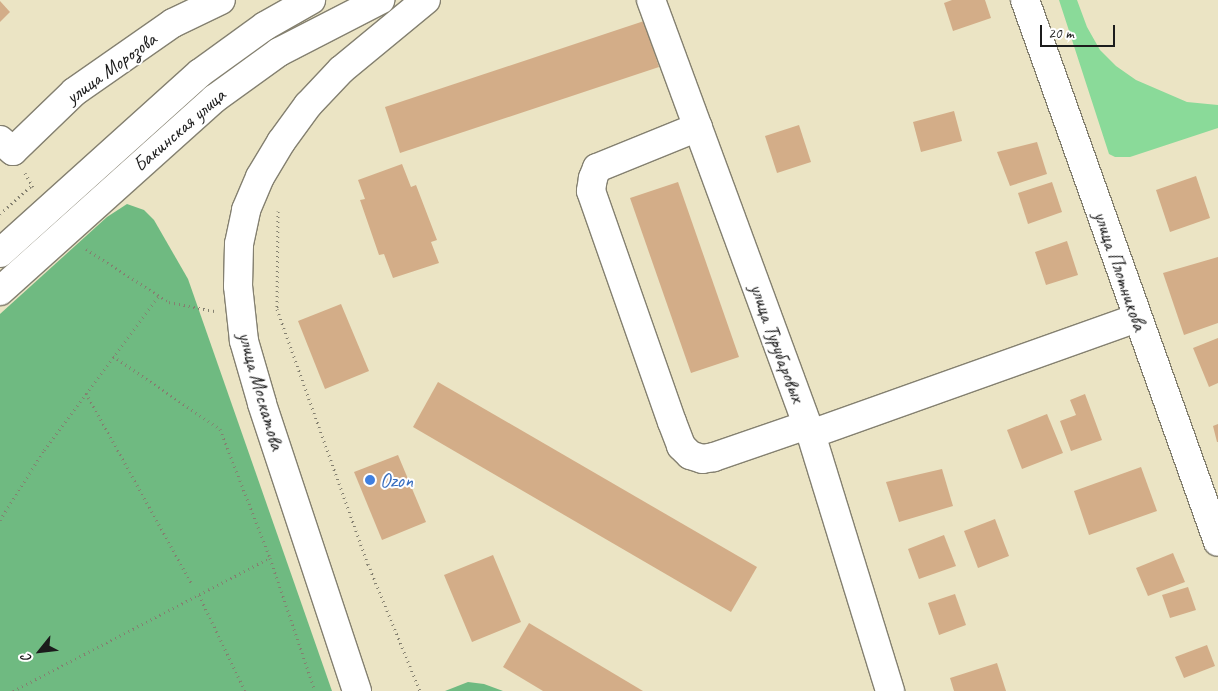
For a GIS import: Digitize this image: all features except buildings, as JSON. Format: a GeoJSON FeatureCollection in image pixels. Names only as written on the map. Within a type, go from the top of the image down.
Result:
{"type":"FeatureCollection","features":[{"type":"Feature","properties":{"kind":"street","name":"улица Морозова"},"geometry":{"type":"LineString","coordinates":[[6,146],[74,92],[173,23],[221,0]]}},
{"type":"Feature","properties":{"kind":"street","name":"Бакинская улица"},"geometry":{"type":"LineString","coordinates":[[0,253],[200,73],[265,26],[311,0]]}},
{"type":"Feature","properties":{"kind":"street","name":"Бакинская улица"},"geometry":{"type":"LineString","coordinates":[[0,291],[214,99],[279,52],[380,0]]}},
{"type":"Feature","properties":{"kind":"street","name":"улица Москатова"},"geometry":{"type":"LineString","coordinates":[[357,691],[262,403],[244,341],[238,286],[239,244],[246,210],[260,177],[281,142],[308,105],[341,70],[426,0]]}},
{"type":"Feature","properties":{"kind":"street","name":"улица Турубаровых"},"geometry":{"type":"LineString","coordinates":[[651,0],[809,429],[890,691]]}},
{"type":"Feature","properties":{"kind":"street","name":"улица Плотникова"},"geometry":{"type":"LineString","coordinates":[[1025,0],[1136,318],[1218,542]]}},
{"type":"Feature","properties":{"kind":"street"},"geometry":{"type":"LineString","coordinates":[[698,127],[597,168],[591,191],[672,422],[681,446],[690,455],[702,459],[714,457],[809,429],[1136,318]]}},
{"type":"Feature","properties":{"kind":"path"},"geometry":{"type":"LineString","coordinates":[[6,146],[32,184],[46,211]]}},
{"type":"Feature","properties":{"kind":"path"},"geometry":{"type":"LineString","coordinates":[[0,214],[32,184]]}},
{"type":"Feature","properties":{"kind":"path"},"geometry":{"type":"LineString","coordinates":[[278,211],[277,309],[368,564],[420,691]]}},
{"type":"Feature","properties":{"kind":"path"},"geometry":{"type":"LineString","coordinates":[[62,234],[169,302],[242,317]]}},
{"type":"Feature","properties":{"kind":"path"},"geometry":{"type":"LineString","coordinates":[[0,520],[44,450],[159,295]]}},
{"type":"Feature","properties":{"kind":"path"},"geometry":{"type":"LineString","coordinates":[[114,356],[220,429],[270,558],[315,691]]}},
{"type":"Feature","properties":{"kind":"path"},"geometry":{"type":"LineString","coordinates":[[86,393],[192,584]]}},
{"type":"Feature","properties":{"kind":"path"},"geometry":{"type":"LineString","coordinates":[[13,691],[270,558]]}},
{"type":"Feature","properties":{"kind":"path"},"geometry":{"type":"LineString","coordinates":[[199,595],[244,691]]}},
{"type":"Feature","properties":{"kind":"green space"},"geometry":{"type":"Polygon","coordinates":[[[1059,0],[1077,0],[1087,27],[1100,50],[1116,66],[1136,80],[1187,102],[1218,105],[1218,128],[1130,157],[1115,157],[1109,154],[1059,0]]]}},
{"type":"Feature","properties":{"kind":"green space"},"geometry":{"type":"Polygon","coordinates":[[[127,204],[144,210],[154,220],[188,279],[332,691],[0,691],[0,314],[107,217],[127,204]]]}},
{"type":"Feature","properties":{"kind":"green space"},"geometry":{"type":"Polygon","coordinates":[[[468,682],[484,684],[503,691],[445,691],[468,682]]]}},
{"type":"Feature","properties":{"kind":"place","name":"Ozon"},"geometry":{"type":"Point","coordinates":[370,480]}}]}
